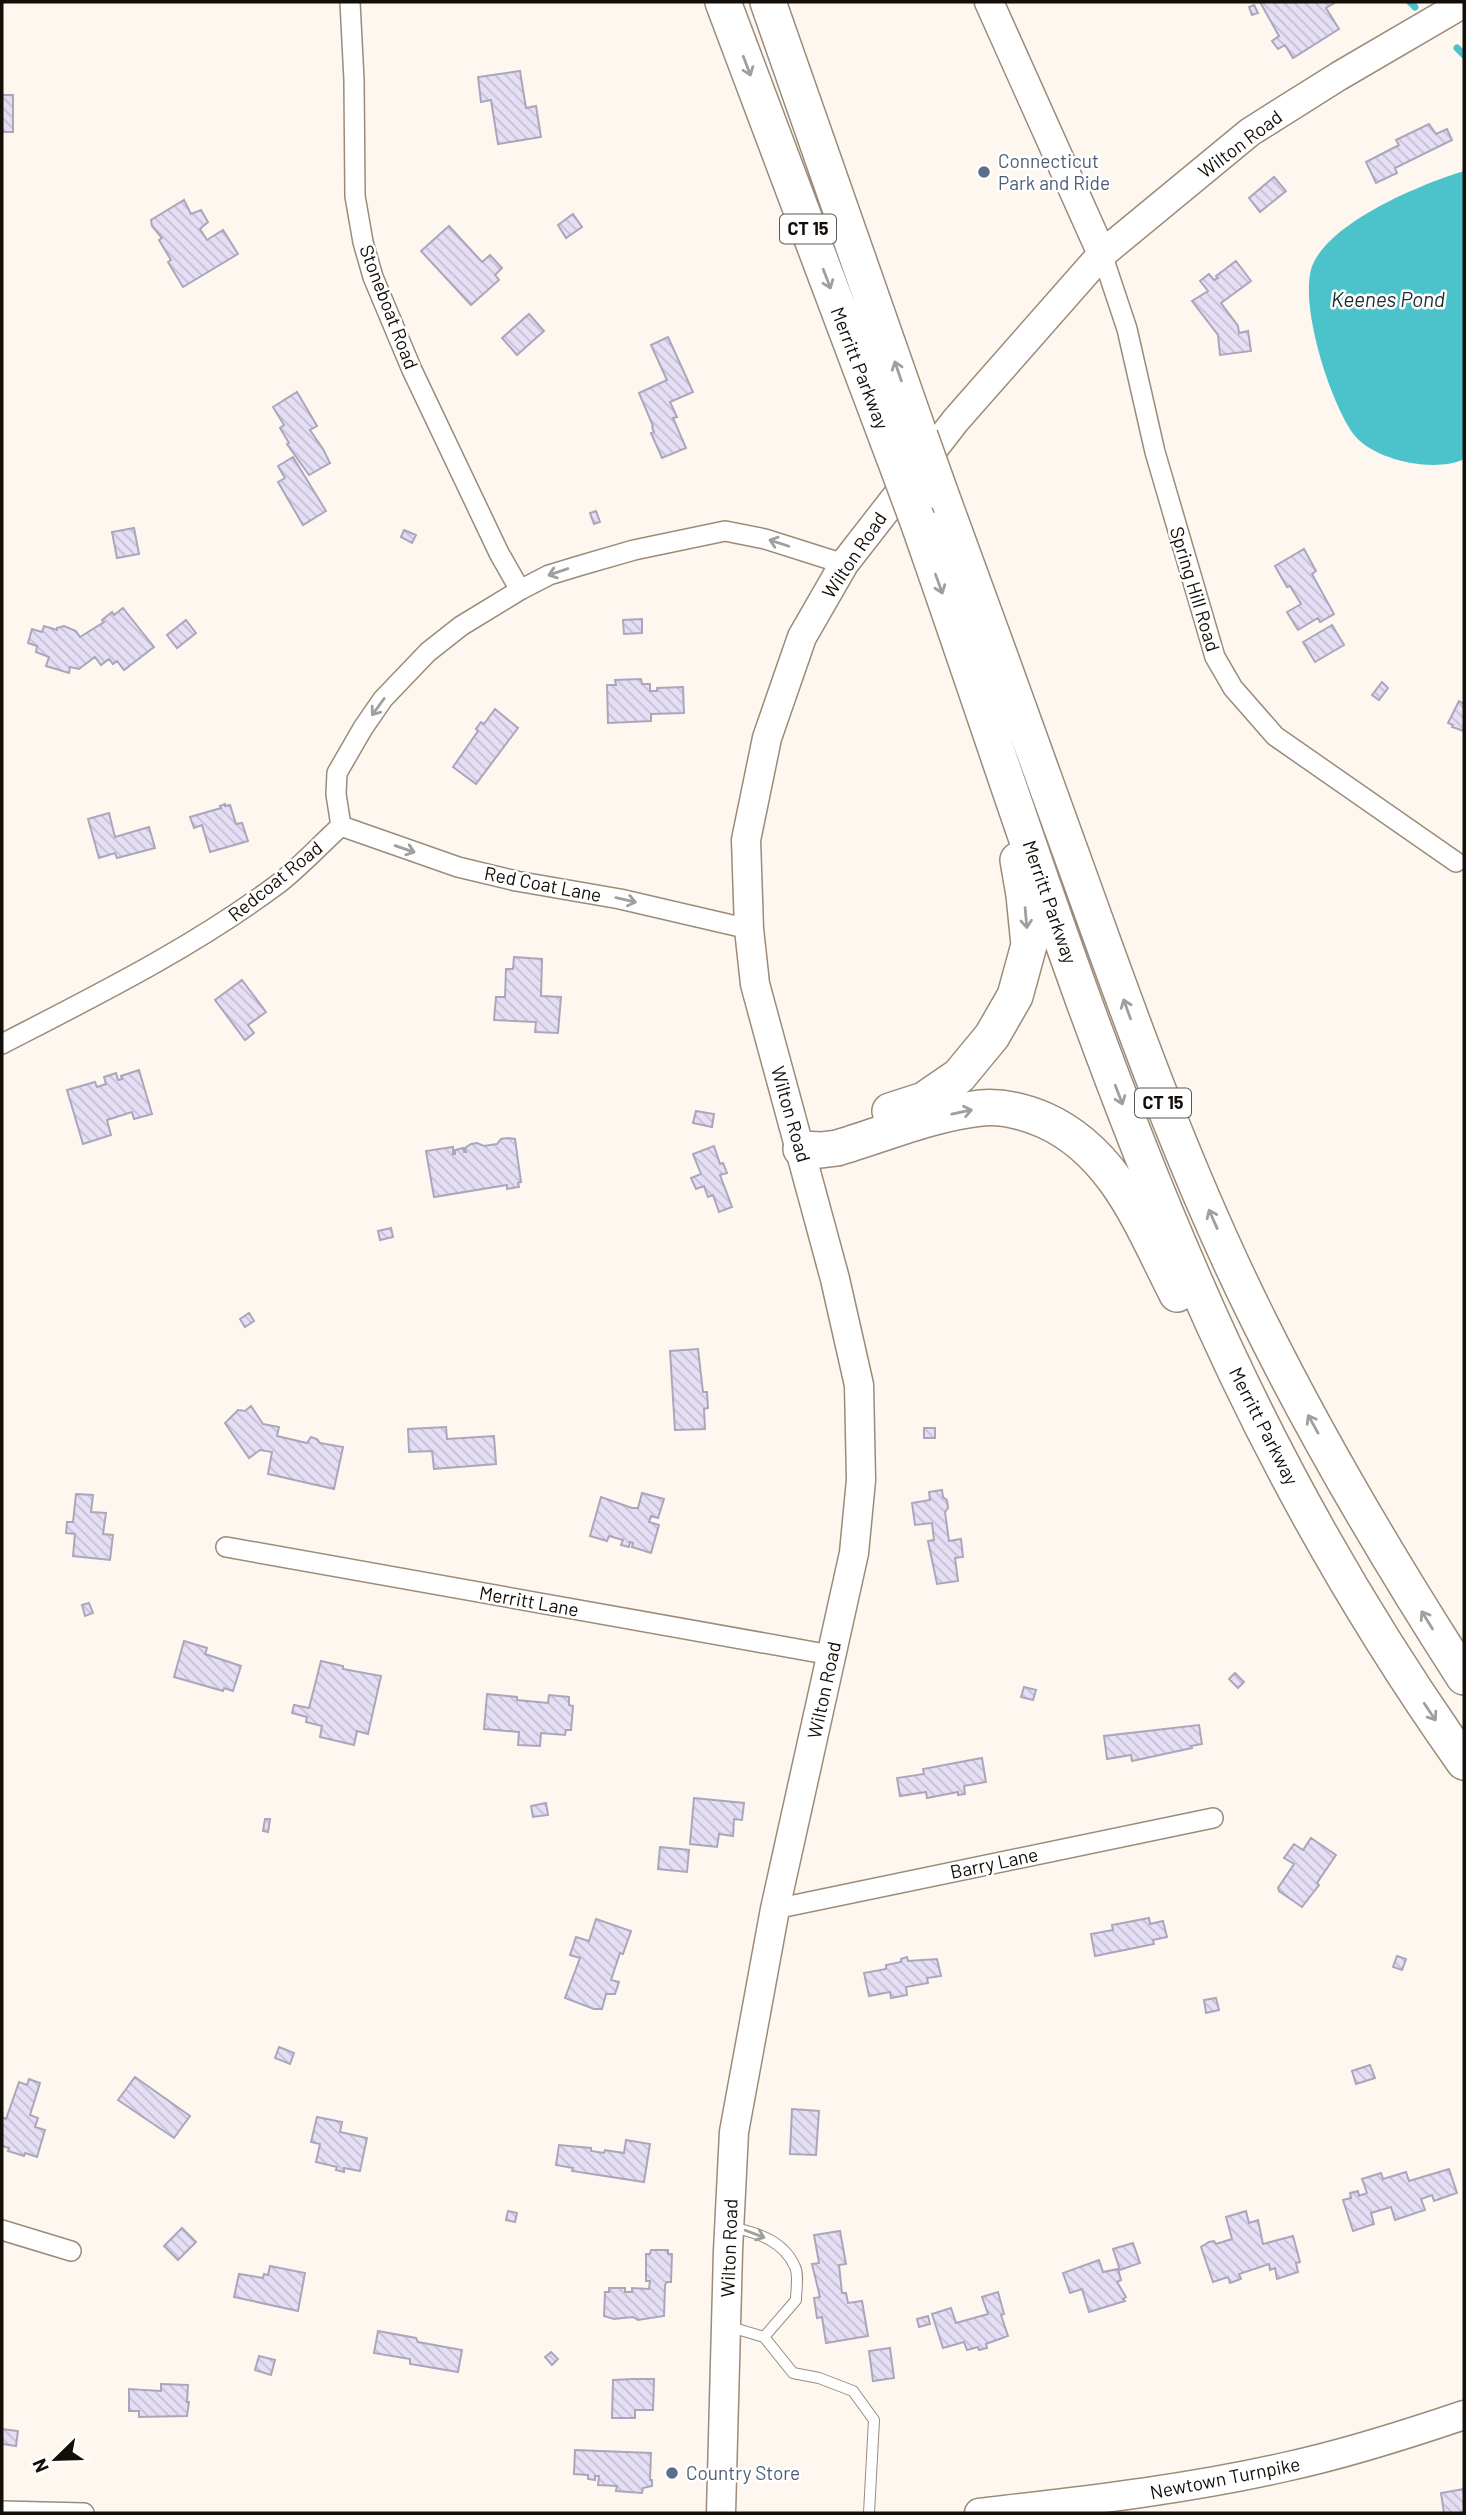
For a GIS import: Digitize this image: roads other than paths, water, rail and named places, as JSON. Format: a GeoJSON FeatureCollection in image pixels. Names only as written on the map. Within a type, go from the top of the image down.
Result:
{"type":"FeatureCollection","features":[{"type":"Feature","properties":{"kind":"highway","name":"Merritt Parkway"},"geometry":{"type":"LineString","coordinates":[[723,2],[917,519],[1096,1034],[1188,1268],[1274,1448],[1389,1652],[1464,1762]]}},
{"type":"Feature","properties":{"kind":"highway","name":"Merritt Parkway"},"geometry":{"type":"LineString","coordinates":[[768,2],[920,436],[1142,1050],[1193,1176],[1258,1320],[1309,1418],[1369,1523],[1464,1678]]}},
{"type":"Feature","properties":{"kind":"highway"},"geometry":{"type":"LineString","coordinates":[[785,2],[830,180]]}},
{"type":"Feature","properties":{"kind":"highway"},"geometry":{"type":"LineString","coordinates":[[801,1149],[810,1140],[832,1129],[924,1100],[959,1076],[992,1036],[1015,996],[1029,945],[1024,895],[1013,835],[967,661]]}},
{"type":"Feature","properties":{"kind":"highway"},"geometry":{"type":"LineString","coordinates":[[801,1149],[837,1148],[936,1118],[982,1108],[1007,1109],[1032,1115],[1065,1129],[1091,1150],[1112,1173],[1132,1205],[1226,1391],[1286,1496],[1389,1652]]}},
{"type":"Feature","properties":{"kind":"main road"},"geometry":{"type":"LineString","coordinates":[[989,2],[1102,254]]}},
{"type":"Feature","properties":{"kind":"main road","name":"Wilton Road"},"geometry":{"type":"LineString","coordinates":[[721,2513],[734,2132],[775,1909],[854,1553],[861,1480],[859,1384],[835,1279],[755,984],[749,929],[746,840],[767,738],[802,637],[844,564],[884,509],[956,420],[1102,254],[1250,132],[1464,3]]}},
{"type":"Feature","properties":{"kind":"main road","name":"Newtown Turnpike"},"geometry":{"type":"LineString","coordinates":[[979,2513],[1141,2494],[1283,2468],[1351,2451],[1464,2415]]}},
{"type":"Feature","properties":{"kind":"street","name":"Stoneboat Road"},"geometry":{"type":"LineString","coordinates":[[350,2],[355,196],[373,278],[412,370],[499,553],[520,590]]}},
{"type":"Feature","properties":{"kind":"street","name":"Spring Hill Road"},"geometry":{"type":"LineString","coordinates":[[1102,254],[1128,329],[1155,452],[1215,657],[1233,688],[1275,736],[1460,866]]}},
{"type":"Feature","properties":{"kind":"street","name":"Redcoat Road"},"geometry":{"type":"LineString","coordinates":[[2,1044],[130,978],[219,926],[281,882],[341,826],[336,794],[337,773],[383,699],[428,652],[461,626],[520,590],[549,575],[634,550],[725,531],[765,539],[844,564]]}},
{"type":"Feature","properties":{"kind":"street","name":"Red Coat Lane"},"geometry":{"type":"LineString","coordinates":[[341,826],[458,867],[516,881],[620,899],[749,929]]}},
{"type":"Feature","properties":{"kind":"street","name":"Merritt Lane"},"geometry":{"type":"LineString","coordinates":[[226,1547],[831,1655]]}},
{"type":"Feature","properties":{"kind":"street","name":"Barry Lane"},"geometry":{"type":"LineString","coordinates":[[775,1909],[1213,1818]]}},
{"type":"Feature","properties":{"kind":"street"},"geometry":{"type":"LineString","coordinates":[[2,2230],[71,2251]]}},
{"type":"Feature","properties":{"kind":"street"},"geometry":{"type":"LineString","coordinates":[[2,2511],[84,2513]]}},
{"type":"Feature","properties":{"kind":"lane"},"geometry":{"type":"LineString","coordinates":[[729,2226],[754,2232],[780,2245],[796,2268],[796,2300],[764,2337]]}},
{"type":"Feature","properties":{"kind":"lane"},"geometry":{"type":"LineString","coordinates":[[726,2325],[764,2337],[793,2373],[819,2378],[853,2391],[874,2420],[869,2513]]}},
{"type":"Feature","properties":{"kind":"water","name":"Keenes Pond"},"geometry":{"type":"Polygon","coordinates":[[[1464,171],[1464,459],[1438,465],[1407,462],[1391,458],[1365,445],[1346,422],[1319,353],[1309,302],[1309,281],[1313,264],[1323,248],[1358,219],[1402,195],[1464,171]]]}},
{"type":"Feature","properties":{"kind":"waterway"},"geometry":{"type":"LineString","coordinates":[[1410,2],[1415,7]]}},
{"type":"Feature","properties":{"kind":"waterway"},"geometry":{"type":"LineString","coordinates":[[1457,48],[1464,55]]}},
{"type":"Feature","properties":{"kind":"place","name":"Connecticut Park and Ride"},"geometry":{"type":"Point","coordinates":[984,172]}},
{"type":"Feature","properties":{"kind":"place","name":"Country Store"},"geometry":{"type":"Point","coordinates":[672,2473]}}]}
